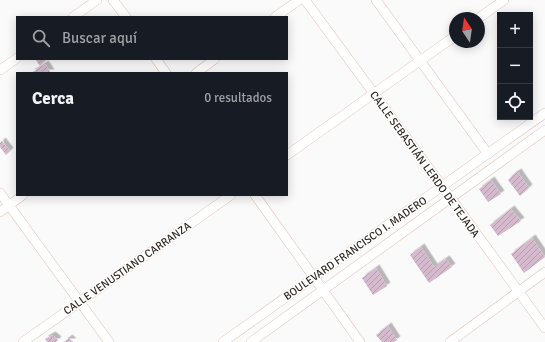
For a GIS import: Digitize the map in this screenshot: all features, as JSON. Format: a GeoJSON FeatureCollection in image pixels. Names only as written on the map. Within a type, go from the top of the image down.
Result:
{"type":"FeatureCollection","features":[{"type":"Feature","properties":{"kind":"street"},"geometry":{"type":"LineString","coordinates":[[74,16],[97,0]]}},
{"type":"Feature","properties":{"kind":"street"},"geometry":{"type":"LineString","coordinates":[[113,0],[125,16]]}},
{"type":"Feature","properties":{"kind":"street"},"geometry":{"type":"LineString","coordinates":[[275,16],[298,0]]}},
{"type":"Feature","properties":{"kind":"street","name":"CALLE SEBASTIÁN LERDO DE TEJADA"},"geometry":{"type":"LineString","coordinates":[[304,0],[451,198],[545,328]]}},
{"type":"Feature","properties":{"kind":"street"},"geometry":{"type":"LineString","coordinates":[[376,0],[488,154]]}},
{"type":"Feature","properties":{"kind":"street"},"geometry":{"type":"LineString","coordinates":[[485,14],[504,0]]}},
{"type":"Feature","properties":{"kind":"street"},"geometry":{"type":"LineString","coordinates":[[288,154],[449,40]]}},
{"type":"Feature","properties":{"kind":"street"},"geometry":{"type":"LineString","coordinates":[[0,70],[16,59]]}},
{"type":"Feature","properties":{"kind":"street"},"geometry":{"type":"LineString","coordinates":[[157,60],[165,72]]}},
{"type":"Feature","properties":{"kind":"street"},"geometry":{"type":"LineString","coordinates":[[197,72],[214,60]]}},
{"type":"Feature","properties":{"kind":"street","name":"BOULEVARD FRANCISCO I. MADERO"},"geometry":{"type":"LineString","coordinates":[[223,342],[545,113]]}},
{"type":"Feature","properties":{"kind":"street","name":"BOULEVARD FRANCISCO I. MADERO"},"geometry":{"type":"LineString","coordinates":[[251,342],[545,130]]}},
{"type":"Feature","properties":{"kind":"street"},"geometry":{"type":"LineString","coordinates":[[0,193],[4,206],[80,301],[109,342]]}},
{"type":"Feature","properties":{"kind":"street"},"geometry":{"type":"LineString","coordinates":[[0,212],[4,206],[21,196]]}},
{"type":"Feature","properties":{"kind":"street","name":"CALLE VENUSTIANO CARRANZA"},"geometry":{"type":"LineString","coordinates":[[23,342],[230,196]]}},
{"type":"Feature","properties":{"kind":"street"},"geometry":{"type":"LineString","coordinates":[[255,196],[324,290],[360,342]]}},
{"type":"Feature","properties":{"kind":"street"},"geometry":{"type":"LineString","coordinates":[[450,342],[545,272]]}},
{"type":"Feature","properties":{"kind":"building"},"geometry":{"type":"Polygon","coordinates":[[[36,60],[44,60],[45,61],[40,66],[36,60]]]}},
{"type":"Feature","properties":{"kind":"building"},"geometry":{"type":"Polygon","coordinates":[[[45,64],[50,72],[33,72],[45,64]]]}},
{"type":"Feature","properties":{"kind":"building"},"geometry":{"type":"Polygon","coordinates":[[[2,141],[10,151],[6,155],[0,147],[0,143],[2,141]]]}},
{"type":"Feature","properties":{"kind":"building"},"geometry":{"type":"Polygon","coordinates":[[[518,172],[529,188],[520,196],[508,180],[518,172]]]}},
{"type":"Feature","properties":{"kind":"building"},"geometry":{"type":"Polygon","coordinates":[[[491,180],[501,194],[488,202],[479,189],[491,180]]]}},
{"type":"Feature","properties":{"kind":"building"},"geometry":{"type":"Polygon","coordinates":[[[511,209],[521,221],[498,236],[490,225],[511,209]]]}},
{"type":"Feature","properties":{"kind":"building"},"geometry":{"type":"Polygon","coordinates":[[[532,238],[545,257],[524,273],[511,254],[532,238]]]}},
{"type":"Feature","properties":{"kind":"building"},"geometry":{"type":"Polygon","coordinates":[[[421,247],[434,267],[446,259],[452,267],[429,283],[410,255],[421,247]]]}},
{"type":"Feature","properties":{"kind":"building"},"geometry":{"type":"Polygon","coordinates":[[[376,268],[387,286],[373,295],[362,278],[376,268]]]}},
{"type":"Feature","properties":{"kind":"building"},"geometry":{"type":"Polygon","coordinates":[[[388,326],[397,340],[394,342],[382,342],[376,335],[388,326]]]}},
{"type":"Feature","properties":{"kind":"building"},"geometry":{"type":"Polygon","coordinates":[[[52,335],[58,340],[56,342],[47,342],[45,339],[52,335]]]}},
{"type":"Feature","properties":{"kind":"building"},"geometry":{"type":"Polygon","coordinates":[[[69,338],[73,342],[64,342],[69,338]]]}}]}
